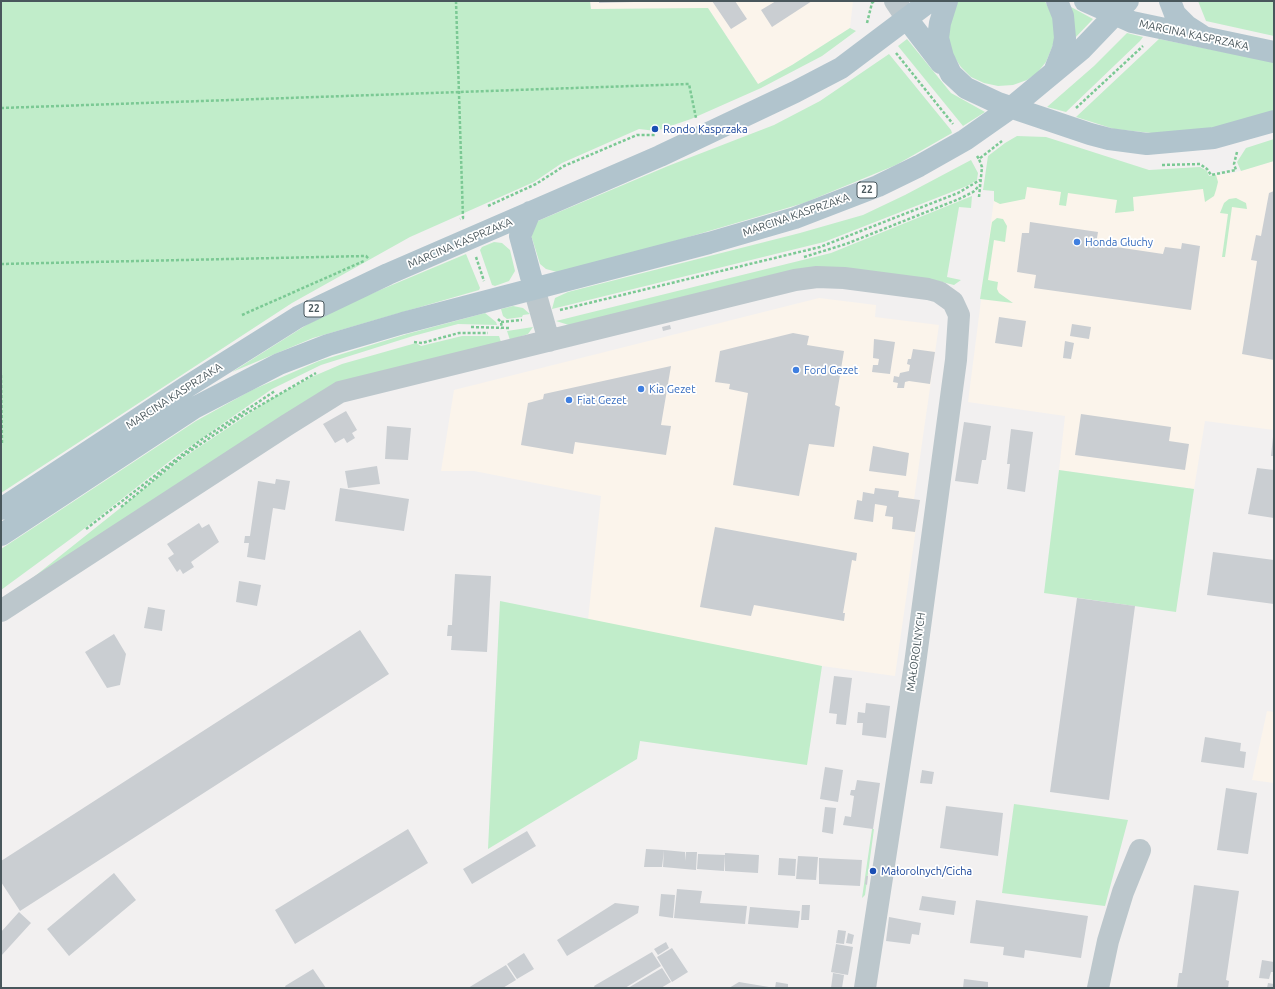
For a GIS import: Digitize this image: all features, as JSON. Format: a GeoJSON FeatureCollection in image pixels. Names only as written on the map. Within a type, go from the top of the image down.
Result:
{"type":"FeatureCollection","features":[{"type":"Feature","properties":{"kind":"main road","name":"MARCINA KASPRZAKA"},"geometry":{"type":"LineString","coordinates":[[1,510],[185,388],[298,317],[388,274],[666,153],[795,92],[841,68],[930,1]]}},
{"type":"Feature","properties":{"kind":"main road"},"geometry":{"type":"LineString","coordinates":[[947,1],[940,23],[938,38],[942,57],[951,74]]}},
{"type":"Feature","properties":{"kind":"main road"},"geometry":{"type":"LineString","coordinates":[[1054,74],[1063,49],[1065,38],[1063,16],[1057,1]]}},
{"type":"Feature","properties":{"kind":"main road","name":"MARCINA KASPRZAKA"},"geometry":{"type":"LineString","coordinates":[[1085,1],[1121,8],[1132,22],[1274,52]]}},
{"type":"Feature","properties":{"kind":"main road"},"geometry":{"type":"LineString","coordinates":[[1170,1],[1175,14],[1187,26],[1205,38]]}},
{"type":"Feature","properties":{"kind":"main road","name":"22"},"geometry":{"type":"LineString","coordinates":[[1012,107],[1054,74],[1082,49],[1121,8]]}},
{"type":"Feature","properties":{"kind":"main road"},"geometry":{"type":"LineString","coordinates":[[907,19],[951,74],[961,84],[973,92],[1065,126],[1109,139],[1147,144],[1214,138],[1274,121]]}},
{"type":"Feature","properties":{"kind":"main road","name":"MARCINA KASPRZAKA"},"geometry":{"type":"LineString","coordinates":[[1,535],[194,408],[279,364],[360,335],[534,288],[710,243],[795,218],[878,186],[919,166],[965,140],[1012,107]]}},
{"type":"Feature","properties":{"kind":"main road"},"geometry":{"type":"LineString","coordinates":[[530,212],[520,236],[534,288]]}},
{"type":"Feature","properties":{"kind":"street"},"geometry":{"type":"LineString","coordinates":[[895,1],[907,19]]}},
{"type":"Feature","properties":{"kind":"street","name":"MAŁOROLNYCH"},"geometry":{"type":"LineString","coordinates":[[549,341],[795,280],[817,277],[844,278],[928,289],[939,292],[952,302],[959,315],[956,360],[918,641],[865,988]]}},
{"type":"Feature","properties":{"kind":"street"},"geometry":{"type":"LineString","coordinates":[[1,611],[340,392],[549,341],[534,288]]}},
{"type":"Feature","properties":{"kind":"street"},"geometry":{"type":"LineString","coordinates":[[1098,988],[1108,941],[1123,892],[1140,850]]}},
{"type":"Feature","properties":{"kind":"path"},"geometry":{"type":"LineString","coordinates":[[456,1],[463,218],[456,221]]}},
{"type":"Feature","properties":{"kind":"path"},"geometry":{"type":"LineString","coordinates":[[1065,126],[1072,111],[1150,39],[1157,28]]}},
{"type":"Feature","properties":{"kind":"path"},"geometry":{"type":"LineString","coordinates":[[882,38],[979,159],[982,167],[979,197]]}},
{"type":"Feature","properties":{"kind":"path"},"geometry":{"type":"LineString","coordinates":[[1,108],[689,84],[696,121]]}},
{"type":"Feature","properties":{"kind":"path"},"geometry":{"type":"LineString","coordinates":[[979,159],[1006,138]]}},
{"type":"Feature","properties":{"kind":"path"},"geometry":{"type":"LineString","coordinates":[[501,322],[522,320],[820,247],[958,193],[980,180]]}},
{"type":"Feature","properties":{"kind":"path"},"geometry":{"type":"LineString","coordinates":[[800,258],[831,250],[902,223],[967,196],[980,185]]}},
{"type":"Feature","properties":{"kind":"path"},"geometry":{"type":"LineString","coordinates":[[1,264],[366,256],[369,259]]}},
{"type":"Feature","properties":{"kind":"path"},"geometry":{"type":"LineString","coordinates":[[242,315],[375,256]]}},
{"type":"Feature","properties":{"kind":"path"},"geometry":{"type":"LineString","coordinates":[[711,278],[726,274]]}},
{"type":"Feature","properties":{"kind":"path"},"geometry":{"type":"LineString","coordinates":[[470,327],[514,327]]}},
{"type":"Feature","properties":{"kind":"path"},"geometry":{"type":"LineString","coordinates":[[412,342],[422,343],[459,333],[496,333]]}},
{"type":"Feature","properties":{"kind":"path"},"geometry":{"type":"LineString","coordinates":[[409,339],[414,339]]}},
{"type":"Feature","properties":{"kind":"path"},"geometry":{"type":"LineString","coordinates":[[289,383],[318,368]]}},
{"type":"Feature","properties":{"kind":"path"},"geometry":{"type":"LineString","coordinates":[[90,531],[183,456],[274,396],[323,370]]}},
{"type":"Feature","properties":{"kind":"path"},"geometry":{"type":"LineString","coordinates":[[1,374],[2,445]]}},
{"type":"Feature","properties":{"kind":"path"},"geometry":{"type":"LineString","coordinates":[[83,532],[186,451],[242,411],[277,390]]}},
{"type":"Feature","properties":{"kind":"shaded area"},"geometry":{"type":"Polygon","coordinates":[[[590,1],[853,1],[850,28],[792,65],[758,84],[708,8],[591,9],[590,1]]]}},
{"type":"Feature","properties":{"kind":"shaded area"},"geometry":{"type":"Polygon","coordinates":[[[1274,161],[1274,430],[1205,421],[1194,489],[1059,470],[1065,416],[968,402],[995,191],[1000,174],[1210,179],[1216,175],[1233,173],[1274,161]]]}},
{"type":"Feature","properties":{"kind":"shaded area"},"geometry":{"type":"Polygon","coordinates":[[[819,298],[876,305],[875,317],[939,325],[914,499],[920,500],[895,676],[822,666],[588,620],[601,496],[474,471],[441,471],[454,390],[819,298]]]}},
{"type":"Feature","properties":{"kind":"shaded area"},"geometry":{"type":"Polygon","coordinates":[[[1267,711],[1274,712],[1274,783],[1252,780],[1267,711]]]}},
{"type":"Feature","properties":{"kind":"green space"},"geometry":{"type":"Polygon","coordinates":[[[1,1],[590,1],[591,9],[708,8],[758,84],[792,65],[850,28],[856,31],[822,56],[761,88],[691,119],[656,131],[639,129],[562,163],[534,182],[410,237],[292,303],[1,493],[1,1]]]}},
{"type":"Feature","properties":{"kind":"green space"},"geometry":{"type":"Polygon","coordinates":[[[958,1],[1045,1],[1053,17],[1055,40],[1046,62],[1037,73],[1027,80],[1013,85],[998,86],[984,83],[971,77],[961,67],[953,55],[949,42],[949,20],[958,1]]]}},
{"type":"Feature","properties":{"kind":"green space"},"geometry":{"type":"Polygon","coordinates":[[[1198,1],[1274,1],[1274,36],[1206,21],[1198,1]]]}},
{"type":"Feature","properties":{"kind":"green space"},"geometry":{"type":"Polygon","coordinates":[[[1071,7],[1093,19],[1075,38],[1071,7]]]}},
{"type":"Feature","properties":{"kind":"green space"},"geometry":{"type":"Polygon","coordinates":[[[1127,33],[1143,37],[1066,112],[1047,107],[1094,66],[1127,33]]]}},
{"type":"Feature","properties":{"kind":"green space"},"geometry":{"type":"Polygon","coordinates":[[[907,39],[951,93],[985,112],[963,126],[898,46],[907,39]]]}},
{"type":"Feature","properties":{"kind":"green space"},"geometry":{"type":"Polygon","coordinates":[[[1159,39],[1274,62],[1274,112],[1227,126],[1161,134],[1114,129],[1076,117],[1159,39]]]}},
{"type":"Feature","properties":{"kind":"green space"},"geometry":{"type":"Polygon","coordinates":[[[889,54],[952,133],[896,165],[804,203],[665,244],[557,272],[546,269],[540,264],[531,235],[535,223],[668,166],[774,125],[820,101],[889,54]]]}},
{"type":"Feature","properties":{"kind":"green space"},"geometry":{"type":"Polygon","coordinates":[[[1017,136],[1046,137],[1149,170],[1200,167],[1207,171],[1209,176],[1216,175],[1218,182],[1216,190],[1214,196],[1205,202],[1203,189],[1133,197],[1134,211],[1115,213],[1117,200],[1068,193],[1066,206],[1059,205],[1061,192],[1027,187],[1025,199],[1000,204],[994,201],[994,191],[983,190],[988,156],[1017,136]]]}},
{"type":"Feature","properties":{"kind":"green space"},"geometry":{"type":"Polygon","coordinates":[[[1274,139],[1274,161],[1241,171],[1237,162],[1246,148],[1274,139]]]}},
{"type":"Feature","properties":{"kind":"green space"},"geometry":{"type":"Polygon","coordinates":[[[971,160],[978,173],[977,180],[967,186],[824,242],[552,309],[555,298],[568,292],[800,233],[863,215],[905,195],[971,160]]]}},
{"type":"Feature","properties":{"kind":"green space"},"geometry":{"type":"Polygon","coordinates":[[[972,196],[971,208],[959,207],[947,277],[961,280],[954,285],[938,281],[830,269],[572,326],[556,321],[831,253],[972,196]]]}},
{"type":"Feature","properties":{"kind":"green space"},"geometry":{"type":"Polygon","coordinates":[[[1236,198],[1246,203],[1247,209],[1232,207],[1225,257],[1222,257],[1228,214],[1220,213],[1224,203],[1229,199],[1236,198]]]}},
{"type":"Feature","properties":{"kind":"green space"},"geometry":{"type":"Polygon","coordinates":[[[997,218],[1003,219],[1007,226],[1005,242],[994,240],[988,280],[998,282],[997,289],[999,293],[1013,303],[980,299],[992,222],[997,218]]]}},
{"type":"Feature","properties":{"kind":"green space"},"geometry":{"type":"Polygon","coordinates":[[[494,242],[502,243],[510,250],[515,271],[509,281],[495,286],[492,285],[480,250],[482,247],[494,242]]]}},
{"type":"Feature","properties":{"kind":"green space"},"geometry":{"type":"Polygon","coordinates":[[[466,254],[480,288],[479,290],[313,338],[232,372],[308,324],[361,298],[466,254]]]}},
{"type":"Feature","properties":{"kind":"green space"},"geometry":{"type":"Polygon","coordinates":[[[513,306],[523,308],[530,314],[523,315],[522,317],[507,319],[503,316],[501,309],[513,306]]]}},
{"type":"Feature","properties":{"kind":"green space"},"geometry":{"type":"Polygon","coordinates":[[[485,313],[496,322],[497,325],[458,324],[413,336],[321,365],[272,389],[175,457],[76,535],[1,590],[1,549],[196,421],[252,390],[319,361],[407,334],[485,313]]]}},
{"type":"Feature","properties":{"kind":"green space"},"geometry":{"type":"Polygon","coordinates":[[[533,327],[528,334],[510,340],[507,331],[533,327]]]}},
{"type":"Feature","properties":{"kind":"green space"},"geometry":{"type":"Polygon","coordinates":[[[462,336],[499,336],[501,342],[344,382],[25,584],[183,458],[271,399],[314,376],[342,364],[416,343],[421,346],[462,336]]]}},
{"type":"Feature","properties":{"kind":"green space"},"geometry":{"type":"Polygon","coordinates":[[[1059,470],[1194,489],[1176,612],[1044,593],[1059,470]]]}},
{"type":"Feature","properties":{"kind":"green space"},"geometry":{"type":"Polygon","coordinates":[[[500,601],[822,666],[807,765],[640,741],[637,759],[488,849],[500,601]]]}},
{"type":"Feature","properties":{"kind":"green space"},"geometry":{"type":"Polygon","coordinates":[[[1014,804],[1128,820],[1105,906],[1002,893],[1014,804]]]}},
{"type":"Feature","properties":{"kind":"green space"},"geometry":{"type":"Polygon","coordinates":[[[872,829],[874,829],[865,895],[862,898],[872,829]]]}},
{"type":"Feature","properties":{"kind":"building"},"geometry":{"type":"Polygon","coordinates":[[[599,1],[634,1],[634,2],[599,3],[599,1]]]}},
{"type":"Feature","properties":{"kind":"building"},"geometry":{"type":"Polygon","coordinates":[[[712,1],[735,1],[747,19],[731,29],[712,1]]]}},
{"type":"Feature","properties":{"kind":"building"},"geometry":{"type":"Polygon","coordinates":[[[776,1],[812,1],[772,27],[761,10],[776,1]]]}},
{"type":"Feature","properties":{"kind":"building"},"geometry":{"type":"Polygon","coordinates":[[[1274,191],[1274,360],[1242,354],[1257,261],[1251,260],[1256,235],[1261,236],[1269,193],[1274,191]]]}},
{"type":"Feature","properties":{"kind":"building"},"geometry":{"type":"Polygon","coordinates":[[[1030,222],[1098,232],[1096,244],[1163,254],[1165,247],[1181,249],[1182,243],[1200,246],[1191,310],[1034,288],[1036,275],[1017,272],[1022,233],[1029,233],[1030,222]]]}},
{"type":"Feature","properties":{"kind":"building"},"geometry":{"type":"Polygon","coordinates":[[[999,317],[1026,321],[1022,347],[995,343],[999,317]]]}},
{"type":"Feature","properties":{"kind":"building"},"geometry":{"type":"Polygon","coordinates":[[[1072,324],[1091,327],[1089,339],[1070,336],[1072,324]]]}},
{"type":"Feature","properties":{"kind":"building"},"geometry":{"type":"Polygon","coordinates":[[[670,325],[671,329],[663,331],[662,327],[670,325]]]}},
{"type":"Feature","properties":{"kind":"building"},"geometry":{"type":"Polygon","coordinates":[[[793,333],[809,336],[807,345],[844,351],[835,405],[840,407],[834,447],[809,444],[799,496],[733,485],[748,393],[729,389],[730,384],[715,382],[720,351],[793,333]]]}},
{"type":"Feature","properties":{"kind":"building"},"geometry":{"type":"Polygon","coordinates":[[[874,339],[895,342],[890,374],[872,372],[873,365],[878,365],[879,359],[873,358],[874,339]]]}},
{"type":"Feature","properties":{"kind":"building"},"geometry":{"type":"Polygon","coordinates":[[[1065,341],[1074,343],[1071,359],[1063,358],[1065,341]]]}},
{"type":"Feature","properties":{"kind":"building"},"geometry":{"type":"Polygon","coordinates":[[[913,349],[935,352],[930,384],[909,381],[905,382],[904,388],[897,388],[898,383],[893,382],[894,376],[899,377],[900,373],[909,371],[910,365],[907,364],[908,359],[911,359],[913,349]]]}},
{"type":"Feature","properties":{"kind":"building"},"geometry":{"type":"Polygon","coordinates":[[[671,366],[661,425],[671,426],[666,455],[575,442],[573,454],[521,445],[528,403],[543,399],[544,394],[671,366]]]}},
{"type":"Feature","properties":{"kind":"building"},"geometry":{"type":"Polygon","coordinates":[[[346,411],[357,430],[352,433],[355,438],[347,443],[344,438],[335,443],[323,424],[346,411]]]}},
{"type":"Feature","properties":{"kind":"building"},"geometry":{"type":"Polygon","coordinates":[[[1081,414],[1171,427],[1169,441],[1189,444],[1185,470],[1075,455],[1081,414]]]}},
{"type":"Feature","properties":{"kind":"building"},"geometry":{"type":"Polygon","coordinates":[[[964,422],[991,426],[986,460],[982,460],[978,484],[955,481],[964,422]]]}},
{"type":"Feature","properties":{"kind":"building"},"geometry":{"type":"Polygon","coordinates":[[[387,426],[411,428],[408,460],[385,459],[387,426]]]}},
{"type":"Feature","properties":{"kind":"building"},"geometry":{"type":"Polygon","coordinates":[[[1011,429],[1033,432],[1025,492],[1007,489],[1010,464],[1007,464],[1011,429]]]}},
{"type":"Feature","properties":{"kind":"building"},"geometry":{"type":"Polygon","coordinates":[[[1273,437],[1274,456],[1271,456],[1273,437]]]}},
{"type":"Feature","properties":{"kind":"building"},"geometry":{"type":"Polygon","coordinates":[[[873,446],[909,453],[906,476],[869,471],[873,446]]]}},
{"type":"Feature","properties":{"kind":"building"},"geometry":{"type":"Polygon","coordinates":[[[377,466],[380,484],[348,488],[345,471],[377,466]]]}},
{"type":"Feature","properties":{"kind":"building"},"geometry":{"type":"Polygon","coordinates":[[[1257,468],[1274,470],[1274,518],[1248,514],[1257,468]]]}},
{"type":"Feature","properties":{"kind":"building"},"geometry":{"type":"Polygon","coordinates":[[[276,479],[290,481],[285,510],[273,508],[265,560],[247,557],[249,543],[244,543],[245,536],[250,536],[258,481],[275,484],[276,479]]]}},
{"type":"Feature","properties":{"kind":"building"},"geometry":{"type":"Polygon","coordinates":[[[340,488],[409,499],[404,531],[335,521],[340,488]]]}},
{"type":"Feature","properties":{"kind":"building"},"geometry":{"type":"Polygon","coordinates":[[[875,488],[899,491],[898,497],[920,500],[915,532],[892,529],[893,517],[885,516],[887,506],[875,504],[873,522],[854,519],[857,500],[862,501],[863,492],[874,494],[875,488]]]}},
{"type":"Feature","properties":{"kind":"building"},"geometry":{"type":"Polygon","coordinates":[[[199,523],[202,528],[209,524],[219,542],[191,562],[194,567],[183,574],[180,569],[177,572],[168,558],[174,554],[167,544],[199,523]]]}},
{"type":"Feature","properties":{"kind":"building"},"geometry":{"type":"Polygon","coordinates":[[[715,527],[857,553],[856,561],[852,560],[843,613],[845,613],[844,621],[754,605],[751,616],[700,607],[715,527]]]}},
{"type":"Feature","properties":{"kind":"building"},"geometry":{"type":"Polygon","coordinates":[[[1213,552],[1274,560],[1274,604],[1207,595],[1213,552]]]}},
{"type":"Feature","properties":{"kind":"building"},"geometry":{"type":"Polygon","coordinates":[[[455,574],[491,576],[487,652],[451,650],[452,636],[447,636],[448,625],[452,625],[455,574]]]}},
{"type":"Feature","properties":{"kind":"building"},"geometry":{"type":"Polygon","coordinates":[[[239,581],[261,585],[257,606],[236,602],[239,581]]]}},
{"type":"Feature","properties":{"kind":"building"},"geometry":{"type":"Polygon","coordinates":[[[1077,598],[1135,606],[1109,800],[1050,792],[1077,598]]]}},
{"type":"Feature","properties":{"kind":"building"},"geometry":{"type":"Polygon","coordinates":[[[148,607],[165,610],[162,631],[144,628],[148,607]]]}},
{"type":"Feature","properties":{"kind":"building"},"geometry":{"type":"Polygon","coordinates":[[[360,630],[389,674],[20,911],[1,882],[1,861],[360,630]]]}},
{"type":"Feature","properties":{"kind":"building"},"geometry":{"type":"Polygon","coordinates":[[[114,634],[126,654],[120,685],[107,688],[85,652],[114,634]]]}},
{"type":"Feature","properties":{"kind":"building"},"geometry":{"type":"Polygon","coordinates":[[[834,676],[852,678],[846,725],[836,724],[837,714],[829,713],[834,676]]]}},
{"type":"Feature","properties":{"kind":"building"},"geometry":{"type":"Polygon","coordinates":[[[866,703],[890,706],[886,738],[862,735],[863,723],[857,723],[858,712],[865,713],[866,703]]]}},
{"type":"Feature","properties":{"kind":"building"},"geometry":{"type":"Polygon","coordinates":[[[1205,737],[1241,743],[1240,751],[1246,752],[1244,768],[1201,762],[1205,737]]]}},
{"type":"Feature","properties":{"kind":"building"},"geometry":{"type":"Polygon","coordinates":[[[825,767],[843,770],[838,802],[820,799],[825,767]]]}},
{"type":"Feature","properties":{"kind":"building"},"geometry":{"type":"Polygon","coordinates":[[[922,770],[934,772],[932,784],[920,783],[922,770]]]}},
{"type":"Feature","properties":{"kind":"building"},"geometry":{"type":"Polygon","coordinates":[[[857,780],[880,783],[873,829],[843,825],[845,816],[851,817],[854,796],[850,795],[851,790],[855,790],[857,780]]]}},
{"type":"Feature","properties":{"kind":"building"},"geometry":{"type":"Polygon","coordinates":[[[1226,788],[1257,793],[1248,854],[1217,850],[1226,788]]]}},
{"type":"Feature","properties":{"kind":"building"},"geometry":{"type":"Polygon","coordinates":[[[946,806],[1003,813],[998,856],[940,848],[946,806]]]}},
{"type":"Feature","properties":{"kind":"building"},"geometry":{"type":"Polygon","coordinates":[[[825,807],[836,808],[833,834],[822,832],[825,807]]]}},
{"type":"Feature","properties":{"kind":"building"},"geometry":{"type":"Polygon","coordinates":[[[408,829],[428,863],[295,944],[275,910],[408,829]]]}},
{"type":"Feature","properties":{"kind":"building"},"geometry":{"type":"Polygon","coordinates":[[[527,831],[536,846],[472,884],[463,869],[527,831]]]}},
{"type":"Feature","properties":{"kind":"building"},"geometry":{"type":"Polygon","coordinates":[[[646,849],[664,850],[662,867],[644,867],[646,849]]]}},
{"type":"Feature","properties":{"kind":"building"},"geometry":{"type":"Polygon","coordinates":[[[664,850],[685,852],[685,861],[686,852],[697,852],[696,870],[663,867],[664,850]]]}},
{"type":"Feature","properties":{"kind":"building"},"geometry":{"type":"Polygon","coordinates":[[[725,853],[759,855],[758,873],[725,871],[725,853]]]}},
{"type":"Feature","properties":{"kind":"building"},"geometry":{"type":"Polygon","coordinates":[[[698,854],[725,855],[724,871],[697,869],[698,854]]]}},
{"type":"Feature","properties":{"kind":"building"},"geometry":{"type":"Polygon","coordinates":[[[798,856],[818,857],[816,880],[796,879],[798,856]]]}},
{"type":"Feature","properties":{"kind":"building"},"geometry":{"type":"Polygon","coordinates":[[[779,858],[796,859],[795,876],[778,875],[779,858]]]}},
{"type":"Feature","properties":{"kind":"building"},"geometry":{"type":"Polygon","coordinates":[[[819,858],[862,860],[860,886],[819,884],[819,858]]]}},
{"type":"Feature","properties":{"kind":"building"},"geometry":{"type":"Polygon","coordinates":[[[114,873],[136,900],[69,956],[47,929],[114,873]]]}},
{"type":"Feature","properties":{"kind":"building"},"geometry":{"type":"Polygon","coordinates":[[[866,876],[868,876],[867,885],[865,884],[866,876]]]}},
{"type":"Feature","properties":{"kind":"building"},"geometry":{"type":"Polygon","coordinates":[[[1194,885],[1239,891],[1226,980],[1229,981],[1228,988],[1177,988],[1179,973],[1182,973],[1194,885]]]}},
{"type":"Feature","properties":{"kind":"building"},"geometry":{"type":"Polygon","coordinates":[[[677,889],[702,891],[700,903],[747,906],[745,924],[674,918],[677,889]]]}},
{"type":"Feature","properties":{"kind":"building"},"geometry":{"type":"Polygon","coordinates":[[[661,894],[675,895],[673,918],[659,916],[661,894]]]}},
{"type":"Feature","properties":{"kind":"building"},"geometry":{"type":"Polygon","coordinates":[[[922,896],[956,901],[954,915],[919,910],[922,896]]]}},
{"type":"Feature","properties":{"kind":"building"},"geometry":{"type":"Polygon","coordinates":[[[976,900],[1088,916],[1081,958],[1025,950],[1024,958],[1003,955],[1004,947],[970,943],[976,900]]]}},
{"type":"Feature","properties":{"kind":"building"},"geometry":{"type":"Polygon","coordinates":[[[615,903],[639,906],[638,913],[567,956],[557,940],[615,903]]]}},
{"type":"Feature","properties":{"kind":"building"},"geometry":{"type":"Polygon","coordinates":[[[802,905],[810,905],[809,920],[801,920],[802,905]]]}},
{"type":"Feature","properties":{"kind":"building"},"geometry":{"type":"Polygon","coordinates":[[[750,907],[800,911],[798,928],[748,924],[750,907]]]}},
{"type":"Feature","properties":{"kind":"building"},"geometry":{"type":"Polygon","coordinates":[[[19,912],[31,923],[1,956],[1,932],[19,912]]]}},
{"type":"Feature","properties":{"kind":"building"},"geometry":{"type":"Polygon","coordinates":[[[889,917],[921,923],[919,935],[912,934],[910,944],[886,941],[889,917]]]}},
{"type":"Feature","properties":{"kind":"building"},"geometry":{"type":"Polygon","coordinates":[[[838,930],[846,931],[844,944],[836,943],[838,930]]]}},
{"type":"Feature","properties":{"kind":"building"},"geometry":{"type":"Polygon","coordinates":[[[848,933],[854,935],[852,944],[846,943],[848,933]]]}},
{"type":"Feature","properties":{"kind":"building"},"geometry":{"type":"Polygon","coordinates":[[[666,942],[669,948],[658,955],[654,949],[666,942]]]}},
{"type":"Feature","properties":{"kind":"building"},"geometry":{"type":"Polygon","coordinates":[[[836,944],[853,947],[848,975],[831,972],[836,944]]]}},
{"type":"Feature","properties":{"kind":"building"},"geometry":{"type":"Polygon","coordinates":[[[672,948],[688,972],[672,982],[657,957],[672,948]]]}},
{"type":"Feature","properties":{"kind":"building"},"geometry":{"type":"Polygon","coordinates":[[[652,952],[661,966],[625,988],[595,988],[594,986],[652,952]]]}},
{"type":"Feature","properties":{"kind":"building"},"geometry":{"type":"Polygon","coordinates":[[[524,953],[534,969],[517,979],[507,964],[524,953]]]}},
{"type":"Feature","properties":{"kind":"building"},"geometry":{"type":"Polygon","coordinates":[[[1262,960],[1274,962],[1274,972],[1271,972],[1269,979],[1259,978],[1262,960]]]}},
{"type":"Feature","properties":{"kind":"building"},"geometry":{"type":"Polygon","coordinates":[[[506,965],[516,980],[503,988],[468,988],[506,965]]]}},
{"type":"Feature","properties":{"kind":"building"},"geometry":{"type":"Polygon","coordinates":[[[662,968],[671,982],[661,988],[628,988],[662,968]]]}},
{"type":"Feature","properties":{"kind":"building"},"geometry":{"type":"Polygon","coordinates":[[[313,969],[326,988],[286,988],[285,986],[313,969]]]}},
{"type":"Feature","properties":{"kind":"building"},"geometry":{"type":"Polygon","coordinates":[[[833,973],[844,975],[842,988],[831,988],[833,973]]]}},
{"type":"Feature","properties":{"kind":"building"},"geometry":{"type":"Polygon","coordinates":[[[964,979],[988,982],[988,988],[963,988],[964,979]]]}},
{"type":"Feature","properties":{"kind":"building"},"geometry":{"type":"Polygon","coordinates":[[[739,982],[769,987],[769,988],[729,988],[739,982]]]}},
{"type":"Feature","properties":{"kind":"building"},"geometry":{"type":"Polygon","coordinates":[[[776,982],[788,984],[788,988],[775,988],[776,982]]]}},
{"type":"Feature","properties":{"kind":"building"},"geometry":{"type":"Polygon","coordinates":[[[1268,983],[1274,984],[1274,988],[1267,988],[1268,983]]]}},
{"type":"Feature","properties":{"kind":"place","name":"Rondo Kasprzaka"},"geometry":{"type":"Point","coordinates":[655,129]}},
{"type":"Feature","properties":{"kind":"place","name":"Honda Głuchy"},"geometry":{"type":"Point","coordinates":[1077,242]}},
{"type":"Feature","properties":{"kind":"place","name":"Ford Gezet"},"geometry":{"type":"Point","coordinates":[796,370]}},
{"type":"Feature","properties":{"kind":"place","name":"Kia Gezet"},"geometry":{"type":"Point","coordinates":[641,389]}},
{"type":"Feature","properties":{"kind":"place","name":"Fiat Gezet"},"geometry":{"type":"Point","coordinates":[569,400]}},
{"type":"Feature","properties":{"kind":"place","name":"Małorolnych/Cicha"},"geometry":{"type":"Point","coordinates":[873,871]}}]}
